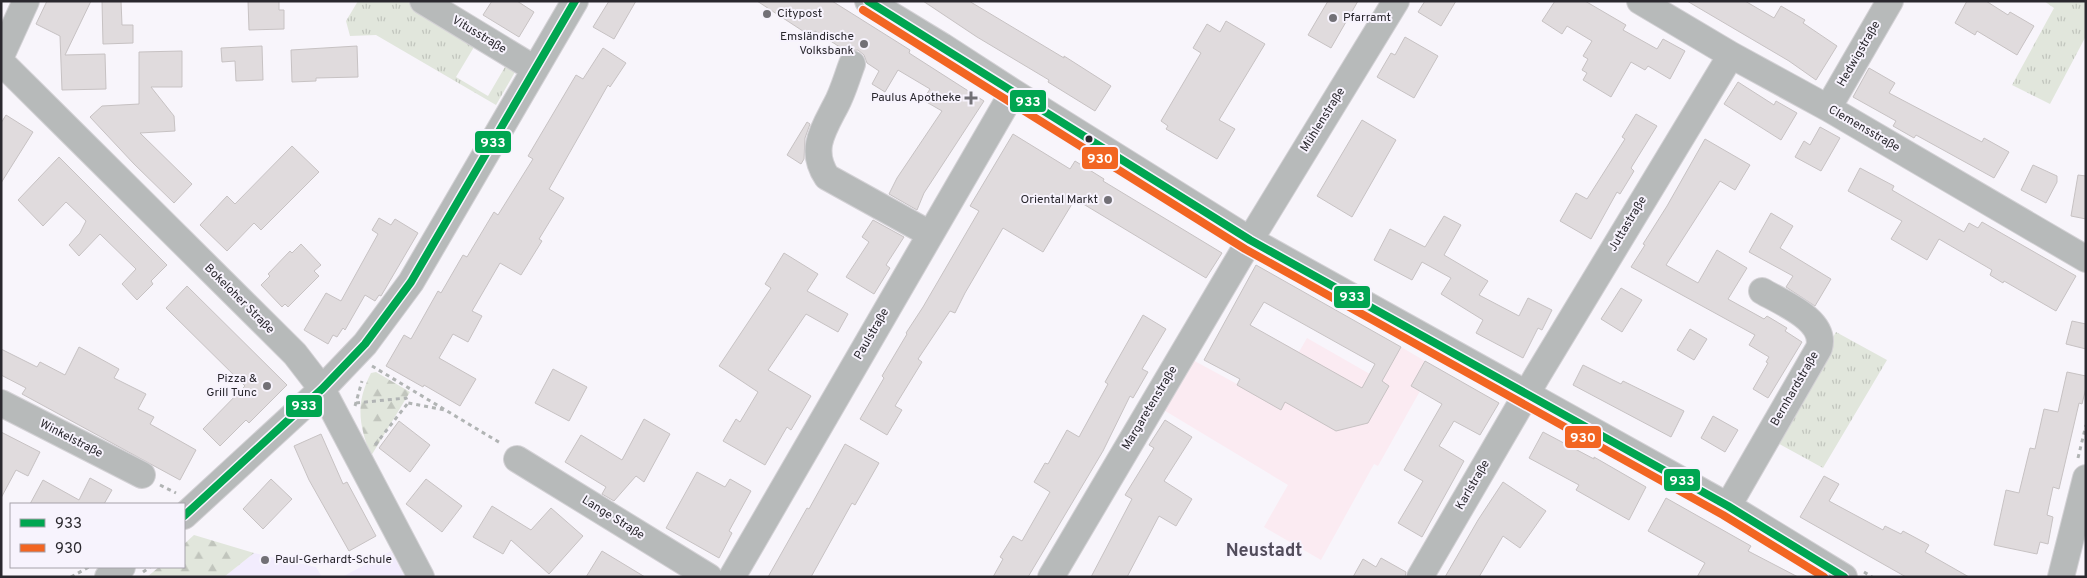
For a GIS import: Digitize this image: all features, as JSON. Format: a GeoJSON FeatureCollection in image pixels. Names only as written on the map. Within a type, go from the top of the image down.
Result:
{"type":"FeatureCollection","features":[{"type":"Feature","properties":{"kind":"street"},"geometry":{"type":"LineString","coordinates":[[1,56],[26,1]]}},
{"type":"Feature","properties":{"kind":"street","name":"Vitusstraße"},"geometry":{"type":"LineString","coordinates":[[423,1],[535,69]]}},
{"type":"Feature","properties":{"kind":"street"},"geometry":{"type":"LineString","coordinates":[[185,503],[322,389],[365,344],[411,282],[575,1]]}},
{"type":"Feature","properties":{"kind":"street"},"geometry":{"type":"LineString","coordinates":[[868,1],[1250,240],[1728,506],[1844,577]]}},
{"type":"Feature","properties":{"kind":"street"},"geometry":{"type":"LineString","coordinates":[[889,1],[942,46]]}},
{"type":"Feature","properties":{"kind":"street","name":"Mühlenstraße"},"geometry":{"type":"LineString","coordinates":[[1250,240],[1396,1]]}},
{"type":"Feature","properties":{"kind":"street","name":"Clemensstraße"},"geometry":{"type":"LineString","coordinates":[[1640,1],[1730,55],[1828,108],[2086,259]]}},
{"type":"Feature","properties":{"kind":"street","name":"Hedwigstraße"},"geometry":{"type":"LineString","coordinates":[[1828,108],[1890,1]]}},
{"type":"Feature","properties":{"kind":"street","name":"Juttastraße"},"geometry":{"type":"LineString","coordinates":[[1526,394],[1730,55]]}},
{"type":"Feature","properties":{"kind":"street","name":"Bokeloher Straße"},"geometry":{"type":"LineString","coordinates":[[1,62],[295,354],[322,389],[421,577]]}},
{"type":"Feature","properties":{"kind":"street"},"geometry":{"type":"LineString","coordinates":[[852,64],[818,144],[820,167],[827,177],[930,234]]}},
{"type":"Feature","properties":{"kind":"street","name":"Paulstraße"},"geometry":{"type":"LineString","coordinates":[[732,577],[1013,92]]}},
{"type":"Feature","properties":{"kind":"street","name":"Margaretenstraße"},"geometry":{"type":"LineString","coordinates":[[1051,577],[1250,240]]}},
{"type":"Feature","properties":{"kind":"street","name":"Bernhardstraße"},"geometry":{"type":"LineString","coordinates":[[1728,506],[1821,340],[1817,327],[1810,320],[1762,291]]}},
{"type":"Feature","properties":{"kind":"street","name":"Karlstraße"},"geometry":{"type":"LineString","coordinates":[[1420,577],[1526,394]]}},
{"type":"Feature","properties":{"kind":"street","name":"Winkelstraße"},"geometry":{"type":"LineString","coordinates":[[1,403],[151,480]]}},
{"type":"Feature","properties":{"kind":"street","name":"Lange Straße"},"geometry":{"type":"LineString","coordinates":[[517,459],[709,577]]}},
{"type":"Feature","properties":{"kind":"street"},"geometry":{"type":"LineString","coordinates":[[2061,577],[2086,478]]}},
{"type":"Feature","properties":{"kind":"street"},"geometry":{"type":"LineString","coordinates":[[108,577],[121,568]]}},
{"type":"Feature","properties":{"kind":"path"},"geometry":{"type":"LineString","coordinates":[[372,365],[508,448],[517,459]]}},
{"type":"Feature","properties":{"kind":"path"},"geometry":{"type":"LineString","coordinates":[[356,403],[406,398],[408,403]]}},
{"type":"Feature","properties":{"kind":"path"},"geometry":{"type":"LineString","coordinates":[[408,403],[448,411]]}},
{"type":"Feature","properties":{"kind":"path"},"geometry":{"type":"LineString","coordinates":[[372,450],[408,403]]}},
{"type":"Feature","properties":{"kind":"path"},"geometry":{"type":"LineString","coordinates":[[151,480],[178,503]]}},
{"type":"Feature","properties":{"kind":"path"},"geometry":{"type":"LineString","coordinates":[[71,577],[87,568]]}},
{"type":"Feature","properties":{"kind":"shaded area"},"geometry":{"type":"Polygon","coordinates":[[[1266,334],[1299,352],[1307,338],[1382,381],[1401,347],[1425,361],[1411,386],[1420,391],[1378,466],[1374,464],[1321,560],[1264,527],[1288,485],[1162,409],[1191,359],[1237,384],[1266,334]]]}},
{"type":"Feature","properties":{"kind":"shaded area","name":"Paul-Gerhardt-Schule"},"geometry":{"type":"Polygon","coordinates":[[[391,551],[405,577],[342,577],[391,551]]]}},
{"type":"Feature","properties":{"kind":"shaded area","name":"Paul-Gerhardt-Schule"},"geometry":{"type":"Polygon","coordinates":[[[254,553],[316,567],[322,577],[224,577],[254,553]]]}},
{"type":"Feature","properties":{"kind":"green space"},"geometry":{"type":"Polygon","coordinates":[[[358,1],[408,1],[477,42],[456,77],[488,96],[509,60],[519,65],[496,105],[376,35],[350,36],[346,21],[358,1]]]}},
{"type":"Feature","properties":{"kind":"green space"},"geometry":{"type":"Polygon","coordinates":[[[2044,1],[2086,1],[2086,36],[2050,104],[2012,85],[2054,8],[2044,1]]]}},
{"type":"Feature","properties":{"kind":"green space"},"geometry":{"type":"Polygon","coordinates":[[[1836,332],[1887,360],[1823,468],[1772,440],[1836,332]]]}},
{"type":"Feature","properties":{"kind":"green space"},"geometry":{"type":"Polygon","coordinates":[[[376,372],[410,392],[371,456],[360,414],[366,384],[371,373],[376,372]]]}},
{"type":"Feature","properties":{"kind":"green space"},"geometry":{"type":"Polygon","coordinates":[[[194,535],[254,553],[224,577],[147,577],[158,568],[185,568],[185,543],[194,535]]]}},
{"type":"Feature","properties":{"kind":"building"},"geometry":{"type":"Polygon","coordinates":[[[47,1],[91,1],[65,55],[105,54],[106,89],[62,90],[60,36],[36,24],[47,1]]]}},
{"type":"Feature","properties":{"kind":"building"},"geometry":{"type":"Polygon","coordinates":[[[102,1],[121,1],[122,25],[133,25],[133,43],[103,44],[102,1]]]}},
{"type":"Feature","properties":{"kind":"building"},"geometry":{"type":"Polygon","coordinates":[[[248,1],[279,1],[279,10],[284,10],[284,29],[249,30],[248,1]]]}},
{"type":"Feature","properties":{"kind":"building"},"geometry":{"type":"Polygon","coordinates":[[[492,1],[517,1],[534,12],[519,37],[483,15],[492,1]]]}},
{"type":"Feature","properties":{"kind":"building"},"geometry":{"type":"Polygon","coordinates":[[[609,1],[636,1],[614,39],[593,27],[609,1]]]}},
{"type":"Feature","properties":{"kind":"building"},"geometry":{"type":"Polygon","coordinates":[[[757,1],[832,1],[910,50],[909,53],[984,101],[924,193],[917,210],[889,194],[897,178],[942,111],[923,100],[930,89],[898,70],[885,92],[872,84],[879,71],[867,63],[864,55],[858,50],[846,51],[815,31],[812,37],[757,1]]]}},
{"type":"Feature","properties":{"kind":"building"},"geometry":{"type":"Polygon","coordinates":[[[923,1],[969,1],[1064,58],[1064,56],[1111,86],[1095,111],[923,1]]]}},
{"type":"Feature","properties":{"kind":"building","name":"Pfarramt"},"geometry":{"type":"Polygon","coordinates":[[[1328,1],[1358,1],[1331,48],[1308,35],[1328,1]]]}},
{"type":"Feature","properties":{"kind":"building"},"geometry":{"type":"Polygon","coordinates":[[[1425,1],[1456,1],[1441,26],[1418,12],[1425,1]]]}},
{"type":"Feature","properties":{"kind":"building"},"geometry":{"type":"Polygon","coordinates":[[[1555,1],[1585,1],[1626,25],[1623,30],[1657,49],[1663,39],[1685,51],[1670,79],[1648,66],[1645,70],[1631,62],[1611,97],[1583,80],[1587,73],[1582,70],[1588,59],[1583,56],[1592,41],[1567,26],[1562,34],[1542,21],[1555,1]]]}},
{"type":"Feature","properties":{"kind":"building"},"geometry":{"type":"Polygon","coordinates":[[[1687,1],[1745,1],[1774,18],[1781,6],[1805,20],[1803,23],[1837,46],[1816,80],[1789,61],[1687,1]]]}},
{"type":"Feature","properties":{"kind":"building"},"geometry":{"type":"Polygon","coordinates":[[[1967,1],[1986,1],[2008,15],[2010,12],[2034,26],[2017,55],[1977,31],[1975,35],[1955,23],[1967,1]]]}},
{"type":"Feature","properties":{"kind":"building"},"geometry":{"type":"Polygon","coordinates":[[[1226,21],[1265,44],[1219,120],[1235,129],[1217,159],[1166,129],[1168,126],[1161,121],[1201,53],[1193,48],[1207,24],[1220,32],[1226,21]]]}},
{"type":"Feature","properties":{"kind":"building"},"geometry":{"type":"Polygon","coordinates":[[[1405,37],[1438,56],[1414,98],[1377,77],[1391,53],[1395,55],[1405,37]]]}},
{"type":"Feature","properties":{"kind":"building"},"geometry":{"type":"Polygon","coordinates":[[[262,46],[263,80],[236,81],[235,61],[222,62],[221,48],[262,46]]]}},
{"type":"Feature","properties":{"kind":"building"},"geometry":{"type":"Polygon","coordinates":[[[357,46],[358,77],[316,78],[316,81],[292,82],[291,50],[357,46]]]}},
{"type":"Feature","properties":{"kind":"building"},"geometry":{"type":"Polygon","coordinates":[[[603,48],[626,63],[610,87],[608,85],[549,189],[564,198],[539,239],[542,241],[521,275],[500,263],[472,311],[482,316],[468,342],[453,334],[439,358],[476,379],[460,406],[386,366],[404,335],[411,339],[438,291],[441,293],[463,255],[467,257],[494,212],[498,215],[533,159],[528,156],[576,75],[583,79],[603,48]]]}},
{"type":"Feature","properties":{"kind":"building"},"geometry":{"type":"Polygon","coordinates":[[[182,51],[182,87],[151,87],[174,116],[175,131],[140,133],[192,184],[174,203],[90,117],[102,106],[139,104],[139,52],[182,51]]]}},
{"type":"Feature","properties":{"kind":"building"},"geometry":{"type":"Polygon","coordinates":[[[1869,68],[1895,83],[1889,93],[1982,142],[1984,138],[2009,152],[1994,178],[1916,135],[1914,138],[1893,126],[1896,121],[1853,97],[1869,68]]]}},
{"type":"Feature","properties":{"kind":"building"},"geometry":{"type":"Polygon","coordinates":[[[1738,82],[1774,105],[1776,101],[1797,113],[1781,140],[1724,104],[1738,82]]]}},
{"type":"Feature","properties":{"kind":"building"},"geometry":{"type":"Polygon","coordinates":[[[1636,114],[1657,126],[1631,168],[1634,171],[1620,194],[1617,192],[1591,239],[1560,221],[1576,193],[1587,199],[1625,139],[1622,137],[1636,114]]]}},
{"type":"Feature","properties":{"kind":"building"},"geometry":{"type":"Polygon","coordinates":[[[6,115],[33,132],[1,183],[1,123],[6,115]]]}},
{"type":"Feature","properties":{"kind":"building"},"geometry":{"type":"Polygon","coordinates":[[[1362,120],[1396,140],[1352,217],[1317,196],[1362,120]]]}},
{"type":"Feature","properties":{"kind":"building"},"geometry":{"type":"Polygon","coordinates":[[[807,122],[810,124],[805,138],[804,159],[801,164],[787,155],[807,122]]]}},
{"type":"Feature","properties":{"kind":"building"},"geometry":{"type":"Polygon","coordinates":[[[1820,127],[1840,138],[1821,171],[1795,157],[1804,141],[1810,145],[1820,127]]]}},
{"type":"Feature","properties":{"kind":"building"},"geometry":{"type":"Polygon","coordinates":[[[1013,134],[1070,169],[1075,161],[1104,179],[1103,181],[1222,253],[1206,278],[1075,199],[1043,252],[1003,228],[955,313],[950,311],[918,359],[922,362],[895,406],[902,410],[887,435],[860,419],[884,378],[882,376],[906,333],[979,211],[970,206],[1013,134]]]}},
{"type":"Feature","properties":{"kind":"building"},"geometry":{"type":"Polygon","coordinates":[[[1705,139],[1750,165],[1735,190],[1720,181],[1666,265],[1698,283],[1717,250],[1747,268],[1728,299],[1764,319],[1767,316],[1787,328],[1785,331],[1802,342],[1768,398],[1753,389],[1768,363],[1766,362],[1769,357],[1749,345],[1755,335],[1631,267],[1705,139]]]}},
{"type":"Feature","properties":{"kind":"building"},"geometry":{"type":"Polygon","coordinates":[[[292,146],[319,172],[261,230],[254,223],[227,251],[200,225],[227,196],[235,204],[292,146]]]}},
{"type":"Feature","properties":{"kind":"building"},"geometry":{"type":"Polygon","coordinates":[[[59,157],[167,265],[151,281],[153,284],[137,300],[122,284],[136,269],[100,234],[79,256],[69,245],[80,233],[86,221],[66,202],[43,226],[18,200],[59,157]]]}},
{"type":"Feature","properties":{"kind":"building"},"geometry":{"type":"Polygon","coordinates":[[[2033,165],[2057,176],[2057,182],[2046,203],[2021,190],[2033,165]]]}},
{"type":"Feature","properties":{"kind":"building"},"geometry":{"type":"Polygon","coordinates":[[[1860,168],[1894,186],[1892,190],[1964,232],[1969,223],[1978,228],[1982,222],[2076,276],[2056,311],[1990,275],[1992,270],[1939,239],[1927,260],[1891,239],[1902,221],[1848,191],[1860,168]]]}},
{"type":"Feature","properties":{"kind":"building"},"geometry":{"type":"Polygon","coordinates":[[[2078,175],[2086,176],[2086,219],[2071,216],[2078,175]]]}},
{"type":"Feature","properties":{"kind":"building"},"geometry":{"type":"Polygon","coordinates":[[[1771,213],[1793,226],[1780,248],[1831,279],[1815,306],[1786,287],[1793,276],[1749,252],[1771,213]]]}},
{"type":"Feature","properties":{"kind":"building"},"geometry":{"type":"Polygon","coordinates":[[[1444,216],[1461,225],[1444,255],[1488,281],[1479,295],[1519,316],[1528,298],[1552,310],[1542,330],[1538,328],[1523,358],[1476,333],[1483,320],[1441,294],[1451,278],[1422,262],[1412,280],[1374,260],[1390,229],[1425,247],[1444,216]]]}},
{"type":"Feature","properties":{"kind":"building"},"geometry":{"type":"Polygon","coordinates":[[[379,218],[391,225],[395,219],[418,233],[381,296],[379,295],[375,301],[365,295],[345,330],[343,328],[337,337],[333,335],[328,344],[304,330],[326,293],[341,301],[378,234],[372,230],[379,218]]]}},
{"type":"Feature","properties":{"kind":"building"},"geometry":{"type":"Polygon","coordinates":[[[873,220],[904,237],[886,265],[890,268],[874,294],[846,277],[869,242],[862,237],[873,220]]]}},
{"type":"Feature","properties":{"kind":"building"},"geometry":{"type":"Polygon","coordinates":[[[301,244],[321,265],[314,271],[319,276],[288,307],[285,304],[282,307],[261,285],[270,276],[268,274],[290,251],[292,253],[301,244]]]}},
{"type":"Feature","properties":{"kind":"building"},"geometry":{"type":"Polygon","coordinates":[[[784,253],[818,274],[807,291],[848,314],[838,332],[806,314],[768,370],[811,396],[791,430],[787,427],[765,465],[723,441],[736,419],[740,422],[758,392],[719,366],[771,288],[765,284],[784,253]]]}},
{"type":"Feature","properties":{"kind":"building"},"geometry":{"type":"Polygon","coordinates":[[[1256,265],[1401,347],[1382,381],[1389,386],[1368,423],[1336,431],[1285,402],[1281,410],[1237,385],[1240,379],[1204,360],[1256,265]],[[1264,302],[1250,325],[1362,388],[1375,364],[1264,302]]]}},
{"type":"Feature","properties":{"kind":"building"},"geometry":{"type":"Polygon","coordinates":[[[187,286],[287,385],[249,423],[246,420],[220,446],[203,429],[245,386],[166,308],[187,286]]]}},
{"type":"Feature","properties":{"kind":"building"},"geometry":{"type":"Polygon","coordinates":[[[1621,288],[1642,300],[1622,332],[1601,319],[1621,288]]]}},
{"type":"Feature","properties":{"kind":"building"},"geometry":{"type":"Polygon","coordinates":[[[1143,315],[1166,329],[1142,369],[1148,372],[1133,398],[1130,396],[1103,451],[1028,577],[993,577],[1003,559],[1000,557],[1013,536],[1022,541],[1050,492],[1034,482],[1045,463],[1048,464],[1067,430],[1079,437],[1108,384],[1105,382],[1143,315]]]}},
{"type":"Feature","properties":{"kind":"building"},"geometry":{"type":"Polygon","coordinates":[[[2072,321],[2086,324],[2086,349],[2066,344],[2072,321]]]}},
{"type":"Feature","properties":{"kind":"building"},"geometry":{"type":"Polygon","coordinates":[[[1690,329],[1707,339],[1694,360],[1677,350],[1690,329]]]}},
{"type":"Feature","properties":{"kind":"building"},"geometry":{"type":"Polygon","coordinates":[[[79,347],[119,369],[114,378],[146,394],[138,409],[154,417],[150,424],[196,450],[180,480],[22,394],[26,388],[1,375],[1,349],[37,367],[40,362],[65,375],[79,347]]]}},
{"type":"Feature","properties":{"kind":"building"},"geometry":{"type":"Polygon","coordinates":[[[1425,361],[1499,403],[1480,435],[1454,421],[1439,446],[1464,461],[1422,537],[1398,523],[1423,481],[1404,470],[1442,404],[1411,386],[1425,361]]]}},
{"type":"Feature","properties":{"kind":"building"},"geometry":{"type":"Polygon","coordinates":[[[1583,365],[1621,384],[1623,381],[1684,411],[1671,437],[1573,385],[1583,365]]]}},
{"type":"Feature","properties":{"kind":"building"},"geometry":{"type":"Polygon","coordinates":[[[553,369],[587,387],[569,421],[535,403],[553,369]]]}},
{"type":"Feature","properties":{"kind":"building"},"geometry":{"type":"Polygon","coordinates":[[[2067,372],[2086,376],[2086,388],[2082,404],[2079,403],[2059,489],[2053,487],[2047,515],[2053,517],[2048,544],[2040,542],[2037,554],[1994,545],[2006,490],[2019,493],[2030,448],[2035,449],[2044,409],[2058,412],[2067,372]]]}},
{"type":"Feature","properties":{"kind":"building"},"geometry":{"type":"Polygon","coordinates":[[[1713,416],[1738,430],[1725,452],[1701,438],[1713,416]]]}},
{"type":"Feature","properties":{"kind":"building"},"geometry":{"type":"Polygon","coordinates":[[[644,419],[670,434],[644,482],[636,476],[614,501],[602,494],[606,487],[565,462],[581,435],[622,460],[644,419]]]}},
{"type":"Feature","properties":{"kind":"building"},"geometry":{"type":"Polygon","coordinates":[[[1165,420],[1192,437],[1164,481],[1192,499],[1176,526],[1159,516],[1127,577],[1091,577],[1132,499],[1125,495],[1154,448],[1149,445],[1165,420]]]}},
{"type":"Feature","properties":{"kind":"building"},"geometry":{"type":"Polygon","coordinates":[[[399,421],[430,445],[410,472],[379,448],[399,421]]]}},
{"type":"Feature","properties":{"kind":"building"},"geometry":{"type":"Polygon","coordinates":[[[1,432],[40,452],[28,476],[16,470],[1,498],[1,432]]]}},
{"type":"Feature","properties":{"kind":"building"},"geometry":{"type":"Polygon","coordinates":[[[1543,432],[1594,459],[1594,457],[1646,487],[1629,520],[1576,490],[1579,485],[1529,458],[1543,432]]]}},
{"type":"Feature","properties":{"kind":"building"},"geometry":{"type":"Polygon","coordinates":[[[321,434],[343,484],[347,482],[376,536],[349,551],[309,480],[294,446],[321,434]]]}},
{"type":"Feature","properties":{"kind":"building"},"geometry":{"type":"Polygon","coordinates":[[[845,444],[879,463],[855,505],[852,503],[811,577],[768,577],[807,508],[809,509],[845,444]]]}},
{"type":"Feature","properties":{"kind":"building"},"geometry":{"type":"Polygon","coordinates":[[[697,472],[725,487],[730,479],[751,491],[729,531],[732,533],[719,558],[666,528],[697,472]]]}},
{"type":"Feature","properties":{"kind":"building"},"geometry":{"type":"Polygon","coordinates":[[[1824,476],[1839,484],[1829,501],[1883,530],[1885,526],[1901,534],[1903,531],[1929,545],[1925,552],[1969,577],[1906,577],[1800,517],[1824,476]]]}},
{"type":"Feature","properties":{"kind":"building"},"geometry":{"type":"Polygon","coordinates":[[[90,478],[112,490],[105,503],[31,503],[43,480],[79,500],[90,478]]]}},
{"type":"Feature","properties":{"kind":"building"},"geometry":{"type":"Polygon","coordinates":[[[271,479],[292,499],[263,529],[243,509],[271,479]]]}},
{"type":"Feature","properties":{"kind":"building"},"geometry":{"type":"Polygon","coordinates":[[[426,479],[462,506],[442,532],[406,504],[426,479]]]}},
{"type":"Feature","properties":{"kind":"building"},"geometry":{"type":"Polygon","coordinates":[[[1503,482],[1546,511],[1520,548],[1503,536],[1479,577],[1445,577],[1478,520],[1503,482]]]}},
{"type":"Feature","properties":{"kind":"building"},"geometry":{"type":"Polygon","coordinates":[[[1666,498],[1751,546],[1748,551],[1798,577],[1697,577],[1705,563],[1648,531],[1666,498]]]}},
{"type":"Feature","properties":{"kind":"building"},"geometry":{"type":"Polygon","coordinates":[[[492,506],[531,530],[551,508],[583,536],[549,574],[511,540],[503,554],[473,537],[492,506]]]}},
{"type":"Feature","properties":{"kind":"building"},"geometry":{"type":"Polygon","coordinates":[[[602,551],[645,577],[586,577],[602,551]]]}},
{"type":"Feature","properties":{"kind":"building"},"geometry":{"type":"Polygon","coordinates":[[[1381,558],[1406,572],[1405,577],[1353,577],[1363,559],[1376,567],[1381,558]]]}},
{"type":"Feature","properties":{"kind":"transit line","name":"933"},"geometry":{"type":"LineString","coordinates":[[185,515],[322,389],[365,344],[411,282],[575,1]]}},
{"type":"Feature","properties":{"kind":"transit line","name":"933"},"geometry":{"type":"LineString","coordinates":[[868,1],[1250,240],[1728,506],[1844,577]]}},
{"type":"Feature","properties":{"kind":"transit line","name":"930"},"geometry":{"type":"LineString","coordinates":[[863,10],[1245,249],[1723,515],[1824,577]]}},
{"type":"Feature","properties":{"kind":"place","name":"Citypost"},"geometry":{"type":"Point","coordinates":[767,14]}},
{"type":"Feature","properties":{"kind":"place","name":"Pfarramt"},"geometry":{"type":"Point","coordinates":[1333,18]}},
{"type":"Feature","properties":{"kind":"place","name":"Emsländische Volksbank"},"geometry":{"type":"Point","coordinates":[864,44]}},
{"type":"Feature","properties":{"kind":"place","name":"Paulus Apotheke"},"geometry":{"type":"Point","coordinates":[971,98]}},
{"type":"Feature","properties":{"kind":"place","name":"Oriental Markt"},"geometry":{"type":"Point","coordinates":[1108,200]}},
{"type":"Feature","properties":{"kind":"place","name":"Pizza & Grill Tunc"},"geometry":{"type":"Point","coordinates":[267,386]}},
{"type":"Feature","properties":{"kind":"place","name":"Paul-Gerhardt-Schule"},"geometry":{"type":"Point","coordinates":[265,560]}},
{"type":"Feature","properties":{"kind":"district","name":"Neustadt"},"geometry":{"type":"Point","coordinates":[1264,551]}}]}
